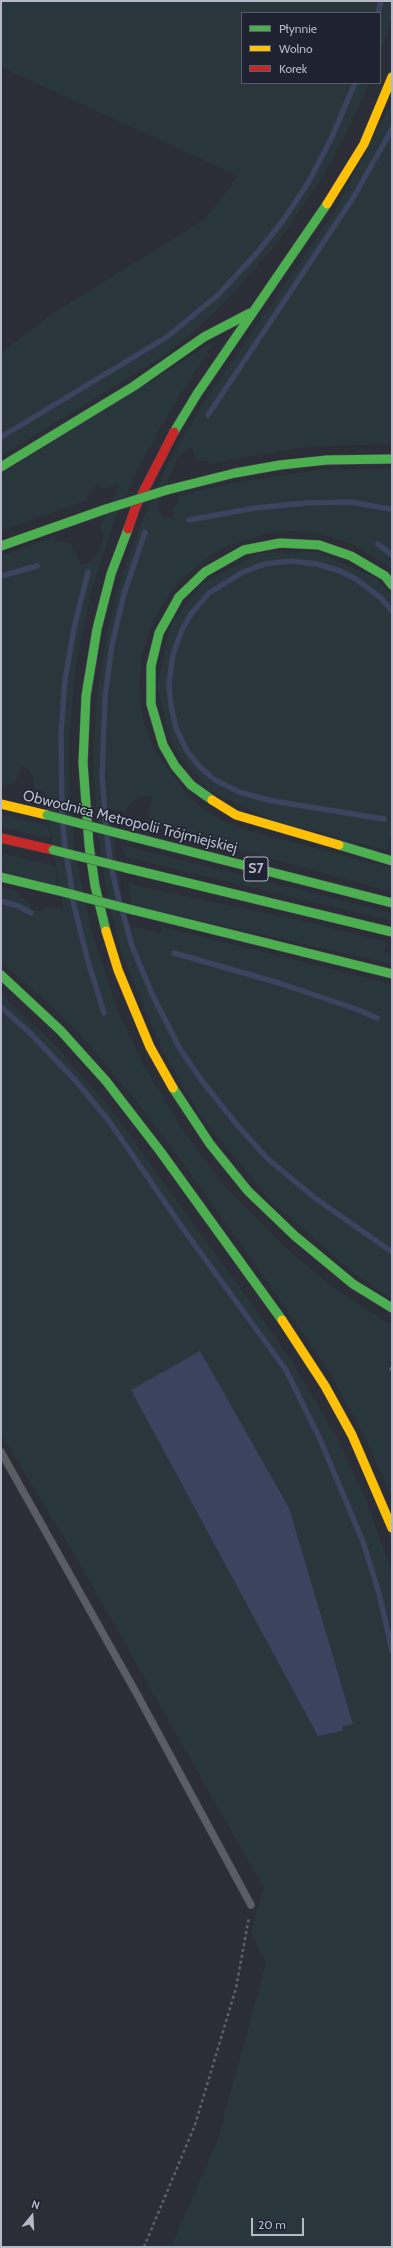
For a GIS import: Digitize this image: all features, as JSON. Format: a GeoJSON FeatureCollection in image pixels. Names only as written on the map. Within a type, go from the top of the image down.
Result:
{"type":"FeatureCollection","features":[{"type":"Feature","properties":{"kind":"highway"},"geometry":{"type":"LineString","coordinates":[[392,77],[364,144],[328,203],[194,400],[152,473],[130,522],[111,574],[93,648],[85,711],[84,780],[89,845],[95,886],[118,970],[150,1047],[181,1101],[210,1144],[248,1191],[294,1236],[353,1284],[392,1308]]}},
{"type":"Feature","properties":{"kind":"highway"},"geometry":{"type":"LineString","coordinates":[[1,466],[134,386],[179,356],[204,337],[253,312]]}},
{"type":"Feature","properties":{"kind":"highway"},"geometry":{"type":"LineString","coordinates":[[1,546],[106,509],[167,490],[235,473],[280,464],[327,460],[392,459]]}},
{"type":"Feature","properties":{"kind":"highway"},"geometry":{"type":"LineString","coordinates":[[392,585],[385,576],[352,556],[319,545],[280,543],[244,550],[205,572],[179,598],[159,633],[151,666],[151,704],[163,746],[175,766],[191,785],[210,800],[236,816],[392,861]]}},
{"type":"Feature","properties":{"kind":"highway","name":"Obwodnica Metropolii Trójmiejskiej"},"geometry":{"type":"LineString","coordinates":[[1,804],[392,903]]}},
{"type":"Feature","properties":{"kind":"highway","name":"S7"},"geometry":{"type":"LineString","coordinates":[[1,838],[391,932]]}},
{"type":"Feature","properties":{"kind":"highway"},"geometry":{"type":"LineString","coordinates":[[1,877],[392,974]]}},
{"type":"Feature","properties":{"kind":"highway"},"geometry":{"type":"LineString","coordinates":[[1,975],[61,1031],[106,1081],[160,1151],[265,1296],[324,1386],[352,1435],[392,1528]]}},
{"type":"Feature","properties":{"kind":"lane"},"geometry":{"type":"LineString","coordinates":[[1,1452],[138,1696],[251,1905]]}},
{"type":"Feature","properties":{"kind":"path"},"geometry":{"type":"LineString","coordinates":[[390,1370],[392,1366]]}},
{"type":"Feature","properties":{"kind":"path"},"geometry":{"type":"LineString","coordinates":[[144,2247],[195,2125],[236,1988],[251,1905]]}},
{"type":"Feature","properties":{"kind":"shaded area"},"geometry":{"type":"Polygon","coordinates":[[[1,1],[392,1],[392,16],[381,51],[381,12],[241,12],[241,84],[369,84],[346,134],[317,186],[281,238],[230,297],[196,330],[159,359],[1,456],[1,353],[50,315],[205,219],[238,176],[1,67],[1,1]]]}},
{"type":"Feature","properties":{"kind":"shaded area"},"geometry":{"type":"Polygon","coordinates":[[[392,102],[392,444],[305,447],[209,464],[208,461],[196,461],[192,448],[178,457],[157,508],[164,517],[174,519],[172,509],[180,501],[179,496],[232,483],[318,470],[392,468],[392,569],[353,544],[314,533],[290,531],[266,534],[227,546],[214,553],[177,583],[158,611],[151,625],[142,656],[139,687],[143,718],[152,746],[188,796],[202,808],[224,821],[246,830],[392,868],[392,892],[160,828],[148,816],[152,797],[144,796],[136,799],[129,805],[126,813],[109,808],[127,925],[161,933],[162,927],[392,984],[392,1299],[355,1274],[270,1200],[200,1115],[162,1050],[121,951],[107,893],[98,833],[93,759],[97,697],[107,633],[124,568],[145,513],[175,451],[203,404],[333,214],[392,102]]]}},
{"type":"Feature","properties":{"kind":"shaded area"},"geometry":{"type":"Polygon","coordinates":[[[215,341],[173,406],[142,461],[113,524],[91,593],[76,662],[69,741],[69,784],[75,853],[93,936],[117,1009],[143,1065],[185,1133],[222,1183],[285,1247],[330,1285],[392,1326],[392,1363],[389,1369],[392,1371],[392,1498],[364,1435],[331,1375],[267,1281],[166,1140],[80,1034],[54,1008],[1,962],[1,887],[20,892],[19,896],[32,904],[31,909],[40,911],[49,906],[62,909],[63,907],[44,792],[34,789],[33,776],[27,769],[21,766],[16,782],[1,787],[1,556],[55,536],[56,541],[70,542],[81,565],[92,560],[101,546],[103,537],[100,526],[120,484],[103,489],[99,484],[94,484],[95,490],[87,497],[88,500],[1,530],[1,474],[215,341]]]}},
{"type":"Feature","properties":{"kind":"shaded area"},"geometry":{"type":"Polygon","coordinates":[[[318,552],[377,579],[392,594],[392,829],[387,850],[273,821],[209,790],[173,747],[157,687],[171,624],[203,583],[260,553],[318,552]]]}},
{"type":"Feature","properties":{"kind":"shaded area"},"geometry":{"type":"Polygon","coordinates":[[[1,814],[49,826],[51,839],[1,827],[1,814]]]}},
{"type":"Feature","properties":{"kind":"shaded area"},"geometry":{"type":"Polygon","coordinates":[[[122,845],[392,913],[392,921],[125,857],[122,845]]]}},
{"type":"Feature","properties":{"kind":"shaded area"},"geometry":{"type":"Polygon","coordinates":[[[1,853],[55,866],[58,886],[1,871],[1,853]]]}},
{"type":"Feature","properties":{"kind":"shaded area"},"geometry":{"type":"Polygon","coordinates":[[[129,884],[303,921],[387,942],[384,952],[392,954],[392,964],[132,905],[129,884]]]}},
{"type":"Feature","properties":{"kind":"shaded area"},"geometry":{"type":"Polygon","coordinates":[[[1,994],[56,1046],[112,1111],[267,1325],[299,1373],[338,1440],[364,1495],[389,1563],[392,1575],[392,2247],[171,2247],[217,2141],[266,1963],[251,1932],[263,1887],[74,1554],[1,1434],[1,994]]]}},
{"type":"Feature","properties":{"kind":"water"},"geometry":{"type":"Polygon","coordinates":[[[200,1351],[289,1508],[353,1724],[343,1726],[342,1731],[318,1736],[131,1390],[200,1351]]]}},
{"type":"Feature","properties":{"kind":"waterway"},"geometry":{"type":"LineString","coordinates":[[378,12],[381,1]]}},
{"type":"Feature","properties":{"kind":"waterway"},"geometry":{"type":"LineString","coordinates":[[1,437],[167,337],[218,295],[257,253],[282,222],[308,183],[331,139],[355,84]]}},
{"type":"Feature","properties":{"kind":"waterway"},"geometry":{"type":"LineString","coordinates":[[208,415],[353,198],[392,129]]}},
{"type":"Feature","properties":{"kind":"waterway"},"geometry":{"type":"LineString","coordinates":[[189,520],[255,508],[306,503],[350,502],[390,509]]}},
{"type":"Feature","properties":{"kind":"waterway"},"geometry":{"type":"LineString","coordinates":[[106,826],[102,776],[105,697],[112,645],[124,594],[145,532]]}},
{"type":"Feature","properties":{"kind":"waterway"},"geometry":{"type":"LineString","coordinates":[[378,544],[392,555]]}},
{"type":"Feature","properties":{"kind":"waterway"},"geometry":{"type":"LineString","coordinates":[[384,819],[273,801],[239,792],[215,780],[200,767],[187,751],[176,728],[171,705],[169,684],[173,654],[182,630],[191,614],[209,593],[243,572],[265,564],[291,561],[317,564],[340,571],[356,579],[381,598],[392,611]]}},
{"type":"Feature","properties":{"kind":"waterway"},"geometry":{"type":"LineString","coordinates":[[1,576],[37,566]]}},
{"type":"Feature","properties":{"kind":"waterway"},"geometry":{"type":"LineString","coordinates":[[62,815],[61,733],[65,680],[74,628],[88,572]]}},
{"type":"Feature","properties":{"kind":"waterway"},"geometry":{"type":"LineString","coordinates":[[63,823],[65,849]]}},
{"type":"Feature","properties":{"kind":"waterway"},"geometry":{"type":"LineString","coordinates":[[107,835],[110,860]]}},
{"type":"Feature","properties":{"kind":"waterway"},"geometry":{"type":"LineString","coordinates":[[67,859],[72,890]]}},
{"type":"Feature","properties":{"kind":"waterway"},"geometry":{"type":"LineString","coordinates":[[112,870],[119,901]]}},
{"type":"Feature","properties":{"kind":"waterway"},"geometry":{"type":"LineString","coordinates":[[1,901],[18,906],[31,913]]}},
{"type":"Feature","properties":{"kind":"waterway"},"geometry":{"type":"LineString","coordinates":[[73,901],[87,958],[104,1013]]}},
{"type":"Feature","properties":{"kind":"waterway"},"geometry":{"type":"LineString","coordinates":[[123,913],[132,946],[152,994],[180,1049],[202,1081],[238,1126],[268,1159],[315,1198],[392,1252]]}},
{"type":"Feature","properties":{"kind":"waterway"},"geometry":{"type":"LineString","coordinates":[[174,953],[279,983],[359,1010],[377,1018]]}},
{"type":"Feature","properties":{"kind":"waterway"},"geometry":{"type":"LineString","coordinates":[[1,1007],[31,1034],[75,1080],[109,1121],[184,1230],[286,1370],[320,1439],[363,1542],[379,1593],[392,1651]]}},
{"type":"Feature","properties":{"kind":"traffic: fast"},"geometry":{"type":"LineString","coordinates":[[174,432],[197,394],[327,204]]}},
{"type":"Feature","properties":{"kind":"traffic: fast"},"geometry":{"type":"LineString","coordinates":[[1,467],[134,386],[204,337],[250,313]]}},
{"type":"Feature","properties":{"kind":"traffic: fast"},"geometry":{"type":"LineString","coordinates":[[167,490],[235,473],[280,465],[327,460],[392,459]]}},
{"type":"Feature","properties":{"kind":"traffic: fast"},"geometry":{"type":"LineString","coordinates":[[106,509],[167,490]]}},
{"type":"Feature","properties":{"kind":"traffic: fast"},"geometry":{"type":"LineString","coordinates":[[1,546],[106,509]]}},
{"type":"Feature","properties":{"kind":"traffic: fast"},"geometry":{"type":"LineString","coordinates":[[106,931],[95,886],[89,845],[83,763],[86,696],[97,629],[111,574],[128,529]]}},
{"type":"Feature","properties":{"kind":"traffic: fast"},"geometry":{"type":"LineString","coordinates":[[212,800],[191,785],[175,766],[163,745],[151,704],[151,666],[159,633],[179,597],[205,572],[244,550],[280,543],[319,545],[351,556],[385,576],[392,585]]}},
{"type":"Feature","properties":{"kind":"traffic: fast"},"geometry":{"type":"LineString","coordinates":[[47,815],[121,834]]}},
{"type":"Feature","properties":{"kind":"traffic: fast"},"geometry":{"type":"LineString","coordinates":[[121,834],[392,903]]}},
{"type":"Feature","properties":{"kind":"traffic: fast"},"geometry":{"type":"LineString","coordinates":[[339,845],[392,861]]}},
{"type":"Feature","properties":{"kind":"traffic: fast"},"geometry":{"type":"LineString","coordinates":[[53,850],[126,868]]}},
{"type":"Feature","properties":{"kind":"traffic: fast"},"geometry":{"type":"LineString","coordinates":[[126,868],[392,932]]}},
{"type":"Feature","properties":{"kind":"traffic: fast"},"geometry":{"type":"LineString","coordinates":[[1,877],[59,891]]}},
{"type":"Feature","properties":{"kind":"traffic: fast"},"geometry":{"type":"LineString","coordinates":[[59,891],[133,910]]}},
{"type":"Feature","properties":{"kind":"traffic: fast"},"geometry":{"type":"LineString","coordinates":[[133,910],[392,974]]}},
{"type":"Feature","properties":{"kind":"traffic: fast"},"geometry":{"type":"LineString","coordinates":[[1,975],[61,1031],[106,1081],[160,1151],[282,1320]]}},
{"type":"Feature","properties":{"kind":"traffic: fast"},"geometry":{"type":"LineString","coordinates":[[173,1088],[210,1144],[248,1191],[295,1236],[353,1284],[392,1308]]}},
{"type":"Feature","properties":{"kind":"traffic: slow"},"geometry":{"type":"LineString","coordinates":[[327,204],[364,144],[392,77]]}},
{"type":"Feature","properties":{"kind":"traffic: slow"},"geometry":{"type":"LineString","coordinates":[[212,800],[236,815],[339,845]]}},
{"type":"Feature","properties":{"kind":"traffic: slow"},"geometry":{"type":"LineString","coordinates":[[1,804],[47,815]]}},
{"type":"Feature","properties":{"kind":"traffic: slow"},"geometry":{"type":"LineString","coordinates":[[106,931],[118,970],[150,1047],[173,1088]]}},
{"type":"Feature","properties":{"kind":"traffic: slow"},"geometry":{"type":"LineString","coordinates":[[282,1320],[325,1386],[352,1435],[392,1528]]}},
{"type":"Feature","properties":{"kind":"traffic: jam"},"geometry":{"type":"LineString","coordinates":[[128,529],[136,506],[174,432]]}},
{"type":"Feature","properties":{"kind":"traffic: jam"},"geometry":{"type":"LineString","coordinates":[[1,838],[53,850]]}}]}
